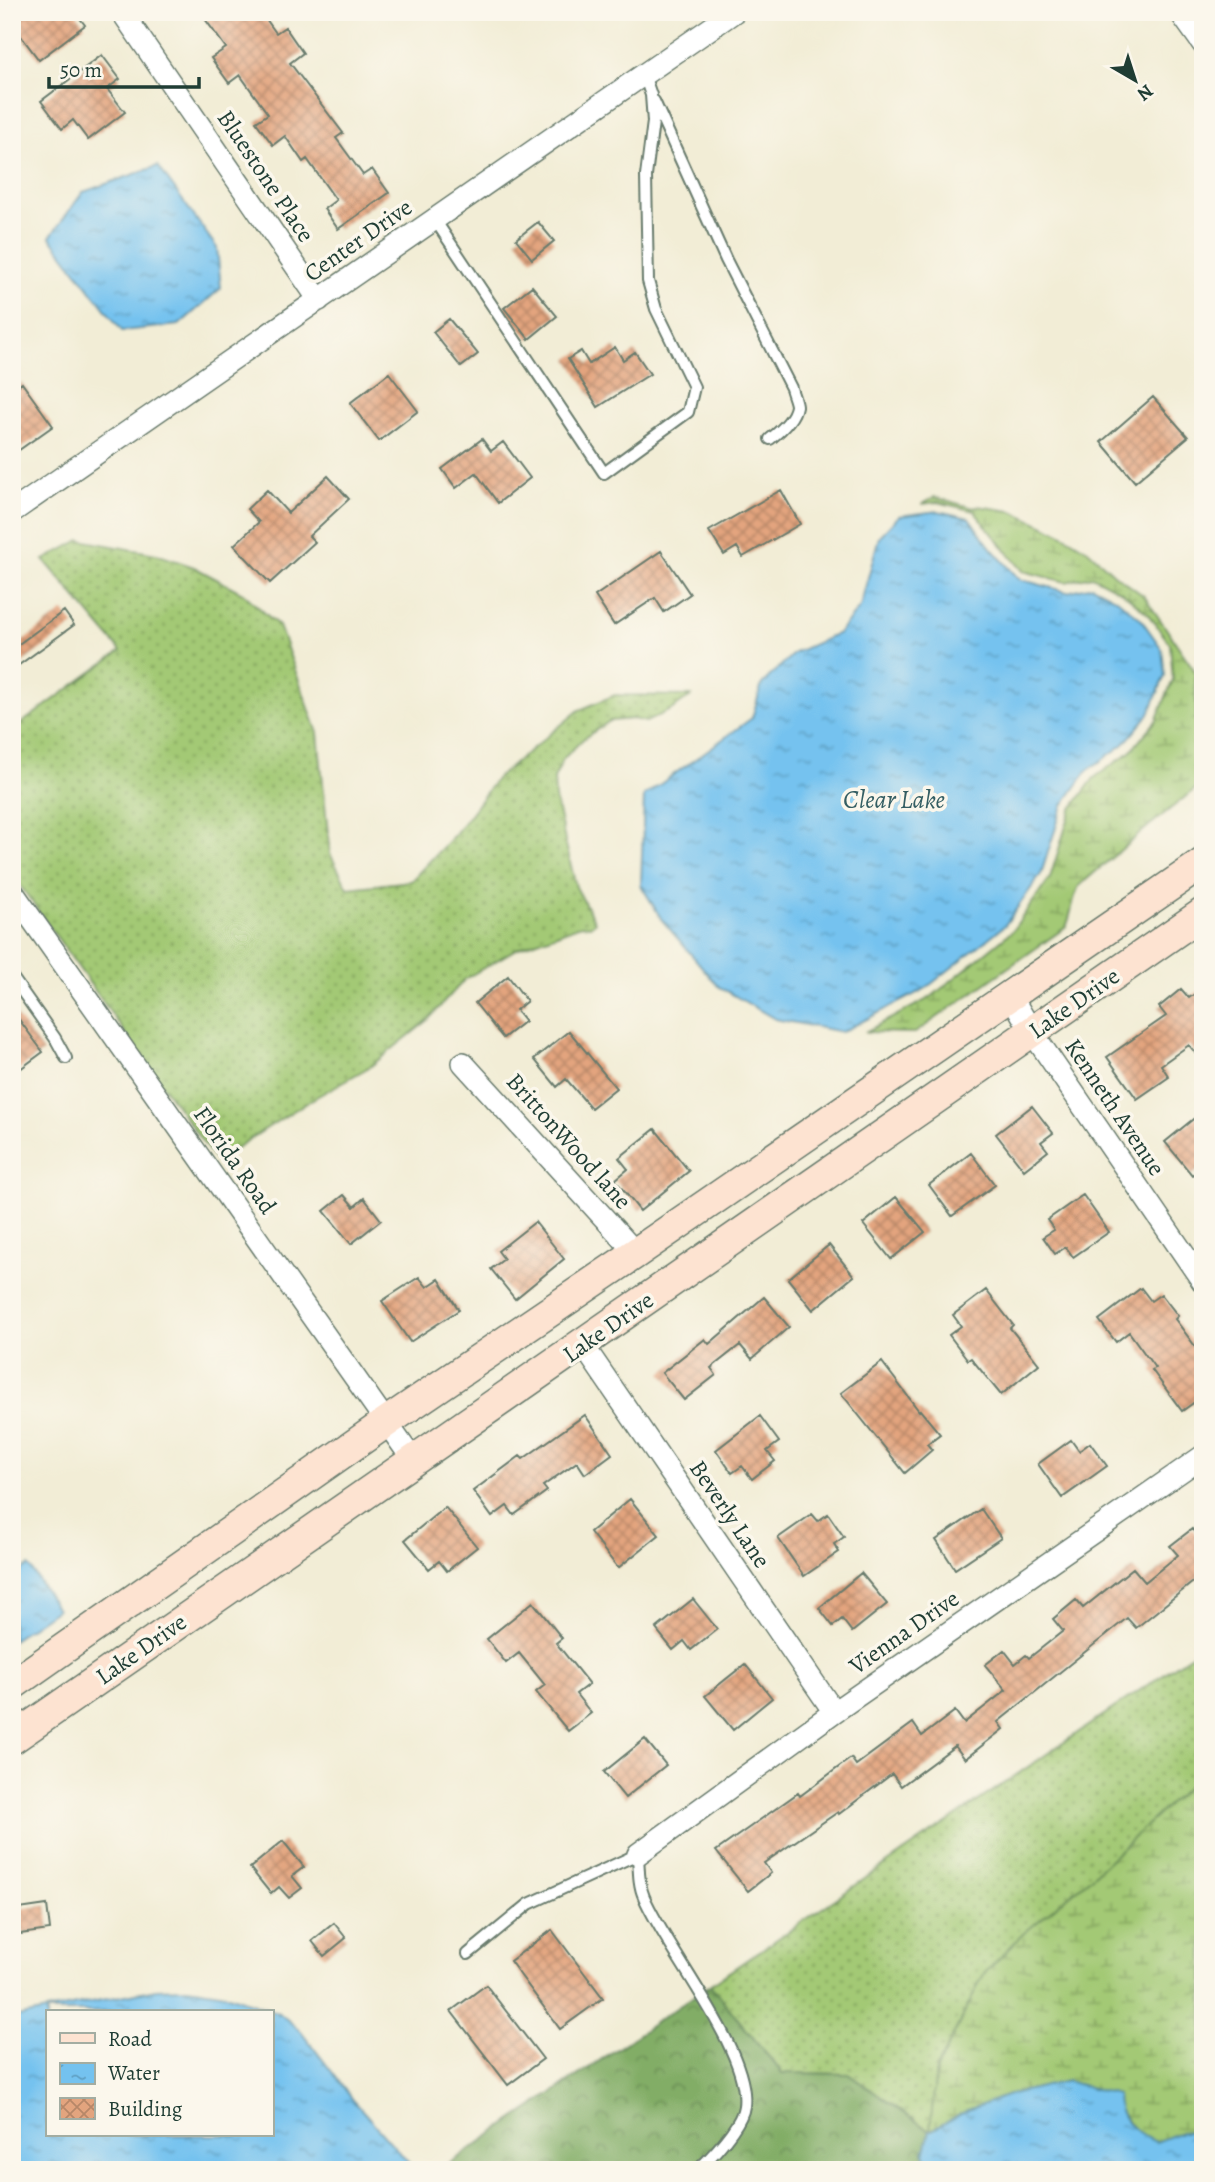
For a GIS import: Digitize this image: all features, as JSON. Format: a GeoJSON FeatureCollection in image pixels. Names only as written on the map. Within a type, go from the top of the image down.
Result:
{"type":"FeatureCollection","features":[{"type":"Feature","properties":{"kind":"main road","name":"Lake Drive"},"geometry":{"type":"LineString","coordinates":[[12,1685],[388,1421],[636,1254],[1203,863]]}},
{"type":"Feature","properties":{"kind":"main road","name":"Lake Drive"},"geometry":{"type":"LineString","coordinates":[[15,1731],[583,1345],[1203,913]]}},
{"type":"Feature","properties":{"kind":"street","name":"Bluestone Place"},"geometry":{"type":"LineString","coordinates":[[122,12],[319,300]]}},
{"type":"Feature","properties":{"kind":"street","name":"Center Drive"},"geometry":{"type":"LineString","coordinates":[[12,512],[435,220],[648,85],[734,12]]}},
{"type":"Feature","properties":{"kind":"street"},"geometry":{"type":"LineString","coordinates":[[1180,12],[1203,44]]}},
{"type":"Feature","properties":{"kind":"street","name":"Florida Road"},"geometry":{"type":"LineString","coordinates":[[12,891],[413,1460]]}},
{"type":"Feature","properties":{"kind":"street","name":"Kenneth Avenue"},"geometry":{"type":"LineString","coordinates":[[1011,996],[1032,1032],[1203,1282]]}},
{"type":"Feature","properties":{"kind":"street","name":"BrittonWood lane"},"geometry":{"type":"LineString","coordinates":[[463,1063],[636,1254]]}},
{"type":"Feature","properties":{"kind":"street","name":"Beverly Lane"},"geometry":{"type":"LineString","coordinates":[[583,1345],[834,1712]]}},
{"type":"Feature","properties":{"kind":"street","name":"Vienna Drive"},"geometry":{"type":"LineString","coordinates":[[638,1854],[834,1712],[1203,1456]]}},
{"type":"Feature","properties":{"kind":"lane"},"geometry":{"type":"LineString","coordinates":[[435,220],[604,474],[688,412],[694,387],[656,309],[648,281],[646,176],[653,122],[648,85]]}},
{"type":"Feature","properties":{"kind":"lane"},"geometry":{"type":"LineString","coordinates":[[648,85],[726,260],[791,388],[796,406],[785,425],[770,439]]}},
{"type":"Feature","properties":{"kind":"lane"},"geometry":{"type":"LineString","coordinates":[[12,977],[66,1058]]}},
{"type":"Feature","properties":{"kind":"lane"},"geometry":{"type":"LineString","coordinates":[[468,1954],[529,1904],[638,1854],[642,1894],[733,2051],[742,2080],[744,2107],[723,2146],[698,2170]]}},
{"type":"Feature","properties":{"kind":"green space"},"geometry":{"type":"Polygon","coordinates":[[[934,497],[974,508],[978,506],[1012,511],[1060,533],[1088,550],[1144,596],[1195,671],[1197,733],[1203,753],[1203,775],[1198,787],[1079,886],[1066,927],[915,1033],[865,1032],[930,998],[1012,931],[1050,878],[1071,810],[1094,778],[1130,752],[1156,721],[1173,680],[1170,644],[1147,613],[1122,592],[1092,576],[1066,582],[1023,571],[974,511],[938,502],[922,504],[934,497]]]}},
{"type":"Feature","properties":{"kind":"green space"},"geometry":{"type":"Polygon","coordinates":[[[80,540],[156,554],[194,567],[243,593],[279,626],[318,733],[330,854],[348,888],[411,881],[455,834],[497,778],[579,710],[615,695],[691,696],[673,709],[646,722],[633,719],[610,721],[583,739],[563,759],[554,779],[555,798],[576,887],[595,922],[590,926],[581,925],[516,949],[465,979],[427,1021],[371,1066],[304,1104],[216,1161],[12,874],[12,730],[121,651],[44,560],[80,540]]]}},
{"type":"Feature","properties":{"kind":"green space"},"geometry":{"type":"Polygon","coordinates":[[[1203,1647],[1203,1776],[1195,1780],[1089,1879],[1023,1934],[984,1974],[936,2069],[930,2131],[848,2074],[782,2073],[710,1985],[1203,1647]]]}},
{"type":"Feature","properties":{"kind":"green space"},"geometry":{"type":"Polygon","coordinates":[[[1203,1776],[1203,2131],[1181,2132],[1156,2143],[1136,2132],[1117,2109],[930,2131],[936,2070],[984,1974],[1023,1934],[1089,1879],[1195,1780],[1203,1776]]]}},
{"type":"Feature","properties":{"kind":"green space"},"geometry":{"type":"Polygon","coordinates":[[[710,1985],[782,2073],[848,2074],[930,2131],[924,2154],[932,2170],[440,2170],[710,1985]]]}},
{"type":"Feature","properties":{"kind":"water"},"geometry":{"type":"Polygon","coordinates":[[[158,166],[217,248],[221,288],[179,325],[122,331],[50,237],[83,192],[158,166]]]}},
{"type":"Feature","properties":{"kind":"water","name":"Clear Lake"},"geometry":{"type":"Polygon","coordinates":[[[938,511],[969,518],[1019,579],[1067,592],[1092,586],[1117,599],[1140,618],[1162,649],[1165,675],[1149,714],[1124,744],[1087,771],[1063,805],[1041,874],[1005,925],[925,989],[842,1032],[775,1019],[718,986],[662,920],[641,885],[644,796],[752,718],[762,684],[794,653],[839,633],[860,607],[879,537],[899,516],[938,511]]]}},
{"type":"Feature","properties":{"kind":"water"},"geometry":{"type":"Polygon","coordinates":[[[29,1566],[57,1609],[12,1640],[12,1577],[29,1566]]]}},
{"type":"Feature","properties":{"kind":"water"},"geometry":{"type":"Polygon","coordinates":[[[187,1988],[226,1994],[271,2010],[52,2010],[156,1989],[187,1988]]]}},
{"type":"Feature","properties":{"kind":"water"},"geometry":{"type":"Polygon","coordinates":[[[46,2011],[46,2136],[273,2136],[273,2011],[279,2013],[301,2031],[354,2101],[415,2170],[12,2170],[12,2018],[46,2011]]]}},
{"type":"Feature","properties":{"kind":"water"},"geometry":{"type":"Polygon","coordinates":[[[1067,2081],[1117,2095],[1124,2118],[1141,2134],[1156,2142],[1181,2132],[1203,2131],[1203,2170],[932,2170],[924,2154],[930,2131],[968,2110],[1011,2094],[1067,2081]]]}},
{"type":"Feature","properties":{"kind":"building"},"geometry":{"type":"Polygon","coordinates":[[[19,12],[75,12],[85,25],[39,60],[12,24],[12,18],[19,12]]]}},
{"type":"Feature","properties":{"kind":"building"},"geometry":{"type":"Polygon","coordinates":[[[200,12],[261,12],[276,33],[285,27],[303,53],[290,63],[343,133],[336,138],[363,175],[372,169],[389,193],[338,229],[324,209],[336,200],[307,159],[303,162],[285,136],[273,145],[256,122],[268,114],[240,75],[229,83],[211,58],[226,48],[200,12]]]}},
{"type":"Feature","properties":{"kind":"building"},"geometry":{"type":"Polygon","coordinates":[[[102,55],[120,79],[107,89],[125,112],[88,140],[73,120],[62,129],[41,101],[102,55]]]}},
{"type":"Feature","properties":{"kind":"building"},"geometry":{"type":"Polygon","coordinates":[[[538,222],[554,241],[532,259],[516,239],[538,222]]]}},
{"type":"Feature","properties":{"kind":"building"},"geometry":{"type":"Polygon","coordinates":[[[532,286],[557,316],[529,339],[504,308],[532,286]]]}},
{"type":"Feature","properties":{"kind":"building"},"geometry":{"type":"Polygon","coordinates":[[[449,319],[478,354],[461,367],[433,332],[449,319]]]}},
{"type":"Feature","properties":{"kind":"building"},"geometry":{"type":"Polygon","coordinates":[[[615,347],[623,360],[635,352],[650,374],[598,407],[568,359],[581,351],[589,364],[615,347]]]}},
{"type":"Feature","properties":{"kind":"building"},"geometry":{"type":"Polygon","coordinates":[[[389,373],[418,411],[379,441],[350,403],[389,373]]]}},
{"type":"Feature","properties":{"kind":"building"},"geometry":{"type":"Polygon","coordinates":[[[22,383],[53,426],[12,455],[12,390],[22,383]]]}},
{"type":"Feature","properties":{"kind":"building"},"geometry":{"type":"Polygon","coordinates":[[[1153,397],[1188,437],[1135,482],[1101,442],[1153,397]]]}},
{"type":"Feature","properties":{"kind":"building"},"geometry":{"type":"Polygon","coordinates":[[[482,439],[491,451],[503,442],[530,478],[498,503],[476,473],[456,488],[442,469],[482,439]]]}},
{"type":"Feature","properties":{"kind":"building"},"geometry":{"type":"Polygon","coordinates":[[[328,476],[349,499],[309,536],[315,542],[270,583],[234,545],[259,522],[247,509],[267,490],[288,513],[328,476]]]}},
{"type":"Feature","properties":{"kind":"building"},"geometry":{"type":"Polygon","coordinates":[[[781,490],[800,524],[743,557],[737,547],[724,555],[709,531],[781,490]]]}},
{"type":"Feature","properties":{"kind":"building"},"geometry":{"type":"Polygon","coordinates":[[[661,551],[690,594],[664,612],[655,598],[614,625],[595,596],[661,551]]]}},
{"type":"Feature","properties":{"kind":"building"},"geometry":{"type":"Polygon","coordinates":[[[64,611],[74,625],[12,670],[12,649],[64,611]]]}},
{"type":"Feature","properties":{"kind":"building"},"geometry":{"type":"Polygon","coordinates":[[[508,976],[527,1001],[516,1010],[525,1021],[503,1038],[475,1003],[508,976]]]}},
{"type":"Feature","properties":{"kind":"building"},"geometry":{"type":"Polygon","coordinates":[[[1203,988],[1203,1062],[1189,1045],[1161,1065],[1169,1077],[1137,1099],[1107,1057],[1166,1016],[1159,1007],[1181,989],[1189,998],[1203,988]]]}},
{"type":"Feature","properties":{"kind":"building"},"geometry":{"type":"Polygon","coordinates":[[[12,1010],[43,1052],[12,1075],[12,1010]]]}},
{"type":"Feature","properties":{"kind":"building"},"geometry":{"type":"Polygon","coordinates":[[[569,1031],[616,1088],[591,1108],[566,1079],[557,1087],[534,1059],[569,1031]]]}},
{"type":"Feature","properties":{"kind":"building"},"geometry":{"type":"Polygon","coordinates":[[[1032,1106],[1053,1133],[1041,1142],[1048,1151],[1024,1170],[996,1134],[1032,1106]]]}},
{"type":"Feature","properties":{"kind":"building"},"geometry":{"type":"Polygon","coordinates":[[[1203,1111],[1203,1167],[1192,1175],[1165,1142],[1203,1111]]]}},
{"type":"Feature","properties":{"kind":"building"},"geometry":{"type":"Polygon","coordinates":[[[655,1129],[689,1171],[640,1211],[615,1180],[628,1169],[619,1158],[655,1129]]]}},
{"type":"Feature","properties":{"kind":"building"},"geometry":{"type":"Polygon","coordinates":[[[971,1153],[995,1185],[952,1216],[929,1185],[971,1153]]]}},
{"type":"Feature","properties":{"kind":"building"},"geometry":{"type":"Polygon","coordinates":[[[344,1195],[354,1207],[364,1198],[381,1220],[351,1244],[324,1211],[344,1195]]]}},
{"type":"Feature","properties":{"kind":"building"},"geometry":{"type":"Polygon","coordinates":[[[1083,1195],[1109,1232],[1073,1257],[1066,1247],[1055,1254],[1043,1237],[1054,1230],[1047,1220],[1083,1195]]]}},
{"type":"Feature","properties":{"kind":"building"},"geometry":{"type":"Polygon","coordinates":[[[896,1197],[925,1232],[891,1259],[863,1224],[896,1197]]]}},
{"type":"Feature","properties":{"kind":"building"},"geometry":{"type":"Polygon","coordinates":[[[535,1222],[564,1259],[515,1299],[491,1269],[504,1259],[498,1251],[535,1222]]]}},
{"type":"Feature","properties":{"kind":"building"},"geometry":{"type":"Polygon","coordinates":[[[829,1245],[854,1276],[813,1310],[788,1279],[829,1245]]]}},
{"type":"Feature","properties":{"kind":"building"},"geometry":{"type":"Polygon","coordinates":[[[419,1277],[427,1287],[439,1279],[459,1310],[410,1342],[382,1301],[419,1277]]]}},
{"type":"Feature","properties":{"kind":"building"},"geometry":{"type":"Polygon","coordinates":[[[1141,1288],[1151,1301],[1161,1294],[1178,1316],[1175,1319],[1203,1357],[1203,1396],[1182,1411],[1129,1332],[1116,1342],[1099,1320],[1141,1288]]]}},
{"type":"Feature","properties":{"kind":"building"},"geometry":{"type":"Polygon","coordinates":[[[986,1290],[1013,1325],[1010,1328],[1039,1364],[1001,1395],[949,1335],[961,1326],[953,1315],[986,1290]]]}},
{"type":"Feature","properties":{"kind":"building"},"geometry":{"type":"Polygon","coordinates":[[[764,1297],[789,1327],[752,1359],[740,1345],[711,1368],[716,1375],[684,1400],[662,1373],[705,1339],[709,1344],[764,1297]]]}},
{"type":"Feature","properties":{"kind":"building"},"geometry":{"type":"Polygon","coordinates":[[[882,1362],[940,1434],[927,1444],[932,1450],[905,1473],[841,1393],[882,1362]]]}},
{"type":"Feature","properties":{"kind":"building"},"geometry":{"type":"Polygon","coordinates":[[[585,1415],[612,1454],[585,1474],[577,1462],[543,1486],[547,1491],[514,1515],[507,1506],[492,1517],[473,1491],[520,1456],[523,1459],[585,1415]]]}},
{"type":"Feature","properties":{"kind":"building"},"geometry":{"type":"Polygon","coordinates":[[[760,1416],[779,1442],[767,1451],[775,1461],[752,1479],[742,1466],[732,1473],[716,1450],[760,1416]]]}},
{"type":"Feature","properties":{"kind":"building"},"geometry":{"type":"Polygon","coordinates":[[[1071,1440],[1079,1451],[1090,1443],[1107,1466],[1062,1498],[1038,1464],[1071,1440]]]}},
{"type":"Feature","properties":{"kind":"building"},"geometry":{"type":"Polygon","coordinates":[[[630,1499],[659,1535],[618,1568],[590,1532],[630,1499]]]}},
{"type":"Feature","properties":{"kind":"building"},"geometry":{"type":"Polygon","coordinates":[[[445,1507],[477,1547],[447,1571],[439,1561],[429,1569],[405,1540],[445,1507]]]}},
{"type":"Feature","properties":{"kind":"building"},"geometry":{"type":"Polygon","coordinates":[[[981,1509],[1001,1538],[955,1569],[936,1540],[981,1509]]]}},
{"type":"Feature","properties":{"kind":"building"},"geometry":{"type":"Polygon","coordinates":[[[812,1514],[818,1521],[828,1514],[844,1537],[834,1544],[839,1552],[804,1576],[778,1538],[812,1514]]]}},
{"type":"Feature","properties":{"kind":"building"},"geometry":{"type":"Polygon","coordinates":[[[1192,1529],[1203,1542],[1203,1574],[1136,1628],[1127,1618],[998,1722],[1003,1729],[965,1759],[955,1746],[901,1786],[892,1774],[839,1814],[838,1812],[764,1863],[771,1873],[748,1891],[716,1851],[798,1793],[800,1796],[851,1758],[856,1765],[913,1723],[922,1736],[955,1711],[964,1723],[1006,1690],[985,1665],[1004,1650],[1015,1664],[1026,1655],[1029,1658],[1063,1631],[1053,1619],[1076,1600],[1083,1608],[1133,1568],[1145,1582],[1178,1555],[1170,1546],[1192,1529]]]}},
{"type":"Feature","properties":{"kind":"building"},"geometry":{"type":"Polygon","coordinates":[[[861,1573],[887,1604],[852,1632],[842,1619],[833,1626],[819,1608],[861,1573]]]}},
{"type":"Feature","properties":{"kind":"building"},"geometry":{"type":"Polygon","coordinates":[[[693,1599],[717,1629],[691,1650],[684,1641],[673,1650],[656,1629],[693,1599]]]}},
{"type":"Feature","properties":{"kind":"building"},"geometry":{"type":"Polygon","coordinates":[[[533,1602],[562,1638],[556,1643],[589,1684],[576,1694],[591,1713],[568,1731],[536,1692],[545,1685],[519,1653],[506,1663],[487,1639],[533,1602]]]}},
{"type":"Feature","properties":{"kind":"building"},"geometry":{"type":"Polygon","coordinates":[[[745,1664],[772,1698],[733,1730],[705,1696],[745,1664]]]}},
{"type":"Feature","properties":{"kind":"building"},"geometry":{"type":"Polygon","coordinates":[[[645,1739],[666,1765],[625,1798],[604,1772],[645,1739]]]}},
{"type":"Feature","properties":{"kind":"building"},"geometry":{"type":"Polygon","coordinates":[[[283,1841],[304,1867],[292,1876],[302,1888],[289,1898],[279,1887],[271,1894],[250,1868],[283,1841]]]}},
{"type":"Feature","properties":{"kind":"building"},"geometry":{"type":"Polygon","coordinates":[[[47,1905],[50,1930],[12,1935],[12,1910],[47,1905]]]}},
{"type":"Feature","properties":{"kind":"building"},"geometry":{"type":"Polygon","coordinates":[[[334,1923],[346,1938],[324,1956],[312,1941],[334,1923]]]}},
{"type":"Feature","properties":{"kind":"building"},"geometry":{"type":"Polygon","coordinates":[[[552,1930],[603,1998],[560,2029],[510,1961],[552,1930]]]}},
{"type":"Feature","properties":{"kind":"building"},"geometry":{"type":"Polygon","coordinates":[[[486,1985],[543,2059],[508,2085],[451,2011],[486,1985]]]}}]}
